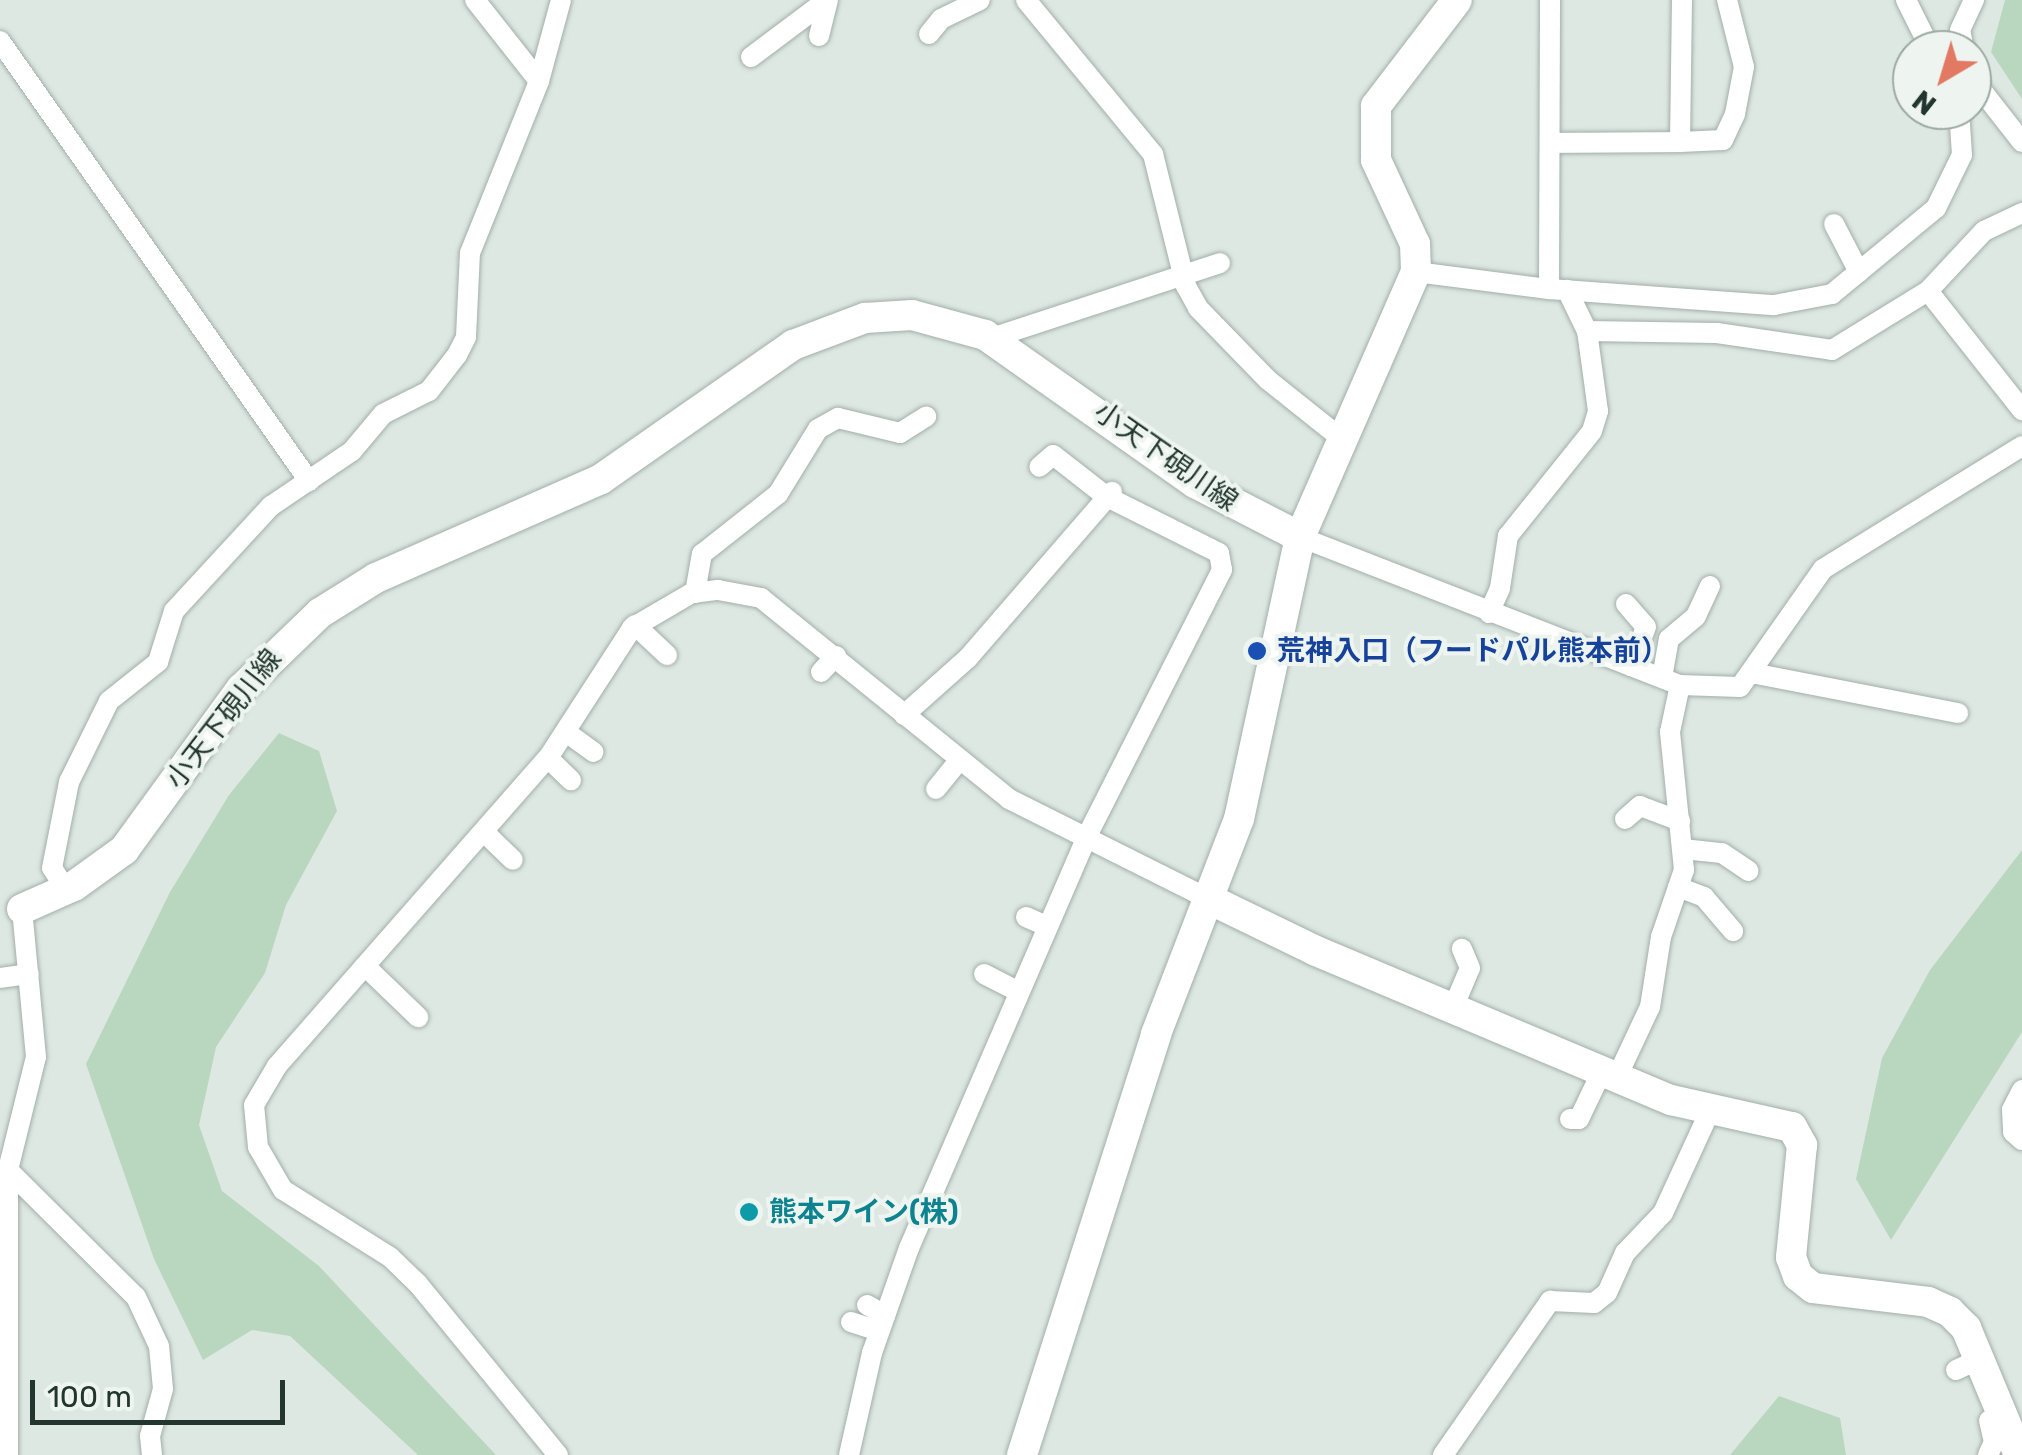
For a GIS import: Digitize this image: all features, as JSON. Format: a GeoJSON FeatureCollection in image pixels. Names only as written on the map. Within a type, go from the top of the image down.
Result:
{"type":"FeatureCollection","features":[{"type":"Feature","properties":{"kind":"main road"},"geometry":{"type":"LineString","coordinates":[[1022,1455],[1156,1034],[1209,899],[1262,732],[1300,537],[1416,272],[1415,244],[1376,160],[1374,118],[1389,82],[1456,0]]}},
{"type":"Feature","properties":{"kind":"main road","name":"小天下硯川線"},"geometry":{"type":"LineString","coordinates":[[10,911],[66,890],[124,850],[280,646],[376,578],[602,479],[762,364],[829,329],[912,315],[955,322],[992,338],[1196,484],[1300,537]]}},
{"type":"Feature","properties":{"kind":"main road"},"geometry":{"type":"LineString","coordinates":[[1209,899],[1610,1074],[1710,1111],[1779,1120],[1802,1146],[1791,1257],[1798,1276],[1813,1288],[1928,1302],[1966,1328],[1968,1365],[1989,1421],[2020,1455]]}},
{"type":"Feature","properties":{"kind":"street"},"geometry":{"type":"LineString","coordinates":[[475,0],[539,81]]}},
{"type":"Feature","properties":{"kind":"street"},"geometry":{"type":"LineString","coordinates":[[66,890],[52,868],[69,782],[93,724],[110,701],[158,662],[174,611],[271,506],[352,451],[382,414],[429,391],[457,355],[466,337],[470,253],[539,81],[560,0]]}},
{"type":"Feature","properties":{"kind":"street"},"geometry":{"type":"LineString","coordinates":[[819,36],[828,0]]}},
{"type":"Feature","properties":{"kind":"street"},"geometry":{"type":"LineString","coordinates":[[751,57],[774,34],[828,0]]}},
{"type":"Feature","properties":{"kind":"street"},"geometry":{"type":"LineString","coordinates":[[929,34],[941,18],[980,0]]}},
{"type":"Feature","properties":{"kind":"street"},"geometry":{"type":"LineString","coordinates":[[1026,0],[1153,154],[1182,272],[1198,308],[1220,334],[1342,439]]}},
{"type":"Feature","properties":{"kind":"street"},"geometry":{"type":"LineString","coordinates":[[1490,613],[1508,536],[1592,430],[1599,385],[1587,331],[1558,289],[1550,142],[1550,0]]}},
{"type":"Feature","properties":{"kind":"street"},"geometry":{"type":"LineString","coordinates":[[1680,142],[1682,0]]}},
{"type":"Feature","properties":{"kind":"street"},"geometry":{"type":"LineString","coordinates":[[1550,142],[1723,140],[1735,114],[1744,67],[1726,0]]}},
{"type":"Feature","properties":{"kind":"street"},"geometry":{"type":"LineString","coordinates":[[1906,0],[1921,30]]}},
{"type":"Feature","properties":{"kind":"street"},"geometry":{"type":"LineString","coordinates":[[1960,30],[1974,0]]}},
{"type":"Feature","properties":{"kind":"street"},"geometry":{"type":"LineString","coordinates":[[0,41],[309,481]]}},
{"type":"Feature","properties":{"kind":"street"},"geometry":{"type":"LineString","coordinates":[[1992,104],[2022,142]]}},
{"type":"Feature","properties":{"kind":"street"},"geometry":{"type":"LineString","coordinates":[[1416,272],[1558,289],[1774,305],[1832,294],[1936,208],[1962,155],[1960,130]]}},
{"type":"Feature","properties":{"kind":"street"},"geometry":{"type":"LineString","coordinates":[[1587,331],[1716,333],[1832,350],[1928,291],[1984,230],[2022,213]]}},
{"type":"Feature","properties":{"kind":"street"},"geometry":{"type":"LineString","coordinates":[[1834,224],[1860,272]]}},
{"type":"Feature","properties":{"kind":"street"},"geometry":{"type":"LineString","coordinates":[[992,338],[1182,272],[1220,263]]}},
{"type":"Feature","properties":{"kind":"street"},"geometry":{"type":"LineString","coordinates":[[1928,291],[2022,410]]}},
{"type":"Feature","properties":{"kind":"street"},"geometry":{"type":"LineString","coordinates":[[696,592],[702,554],[778,494],[818,429],[838,418],[900,433],[926,417]]}},
{"type":"Feature","properties":{"kind":"street"},"geometry":{"type":"LineString","coordinates":[[1300,537],[1671,681],[1740,688],[1797,602],[1840,554],[2022,446]]}},
{"type":"Feature","properties":{"kind":"street"},"geometry":{"type":"LineString","coordinates":[[849,1455],[877,1317],[970,1078],[1018,991],[1086,838],[1222,570],[1219,553],[1110,494],[1054,455],[1039,466]]}},
{"type":"Feature","properties":{"kind":"street"},"geometry":{"type":"LineString","coordinates":[[904,715],[968,658],[1110,494]]}},
{"type":"Feature","properties":{"kind":"street"},"geometry":{"type":"LineString","coordinates":[[1570,1119],[1579,1119],[1610,1074],[1653,996],[1661,937],[1678,887],[1682,849],[1670,732],[1669,640],[1696,616],[1700,596],[1710,586]]}},
{"type":"Feature","properties":{"kind":"street"},"geometry":{"type":"LineString","coordinates":[[558,1455],[418,1284],[390,1257],[283,1190],[266,1167],[254,1128],[263,1084],[548,758],[636,625],[696,592],[762,598],[1008,799],[1209,899]]}},
{"type":"Feature","properties":{"kind":"street"},"geometry":{"type":"LineString","coordinates":[[1626,604],[1646,627],[1631,666]]}},
{"type":"Feature","properties":{"kind":"street"},"geometry":{"type":"LineString","coordinates":[[636,625],[667,655]]}},
{"type":"Feature","properties":{"kind":"street"},"geometry":{"type":"LineString","coordinates":[[822,672],[836,656]]}},
{"type":"Feature","properties":{"kind":"street"},"geometry":{"type":"LineString","coordinates":[[1752,673],[1958,713]]}},
{"type":"Feature","properties":{"kind":"street"},"geometry":{"type":"LineString","coordinates":[[566,732],[594,752]]}},
{"type":"Feature","properties":{"kind":"street"},"geometry":{"type":"LineString","coordinates":[[548,758],[571,780]]}},
{"type":"Feature","properties":{"kind":"street"},"geometry":{"type":"LineString","coordinates":[[936,789],[958,762]]}},
{"type":"Feature","properties":{"kind":"street"},"geometry":{"type":"LineString","coordinates":[[1625,819],[1640,806],[1680,821]]}},
{"type":"Feature","properties":{"kind":"street"},"geometry":{"type":"LineString","coordinates":[[484,832],[513,860]]}},
{"type":"Feature","properties":{"kind":"street"},"geometry":{"type":"LineString","coordinates":[[1682,849],[1722,854],[1749,872]]}},
{"type":"Feature","properties":{"kind":"street"},"geometry":{"type":"LineString","coordinates":[[1678,887],[1704,897],[1733,931]]}},
{"type":"Feature","properties":{"kind":"street"},"geometry":{"type":"LineString","coordinates":[[8,1455],[8,1170],[36,1057],[29,974],[10,911]]}},
{"type":"Feature","properties":{"kind":"street"},"geometry":{"type":"LineString","coordinates":[[1026,917],[1046,926]]}},
{"type":"Feature","properties":{"kind":"street"},"geometry":{"type":"LineString","coordinates":[[1453,1008],[1470,968],[1462,949]]}},
{"type":"Feature","properties":{"kind":"street"},"geometry":{"type":"LineString","coordinates":[[365,966],[418,1016]]}},
{"type":"Feature","properties":{"kind":"street"},"geometry":{"type":"LineString","coordinates":[[0,978],[29,974]]}},
{"type":"Feature","properties":{"kind":"street"},"geometry":{"type":"LineString","coordinates":[[984,974],[1018,991]]}},
{"type":"Feature","properties":{"kind":"street"},"geometry":{"type":"LineString","coordinates":[[2022,1090],[2012,1110],[2013,1132],[2022,1140]]}},
{"type":"Feature","properties":{"kind":"street"},"geometry":{"type":"LineString","coordinates":[[1443,1455],[1550,1301],[1594,1303],[1607,1294],[1625,1253],[1663,1213],[1710,1111]]}},
{"type":"Feature","properties":{"kind":"street"},"geometry":{"type":"LineString","coordinates":[[8,1170],[136,1297],[159,1346],[163,1389],[150,1436],[152,1455]]}},
{"type":"Feature","properties":{"kind":"street"},"geometry":{"type":"LineString","coordinates":[[850,1322],[877,1317]]}},
{"type":"Feature","properties":{"kind":"street"},"geometry":{"type":"LineString","coordinates":[[1988,1455],[1994,1442],[1989,1421]]}},
{"type":"Feature","properties":{"kind":"green space"},"geometry":{"type":"Polygon","coordinates":[[[2005,0],[2022,0],[2022,99],[1992,54],[2005,0]]]}},
{"type":"Feature","properties":{"kind":"green space"},"geometry":{"type":"Polygon","coordinates":[[[279,733],[319,751],[337,811],[286,905],[265,973],[216,1047],[199,1125],[222,1191],[319,1266],[496,1455],[418,1455],[290,1336],[252,1330],[203,1360],[154,1259],[86,1064],[170,892],[229,795],[279,733]]]}},
{"type":"Feature","properties":{"kind":"green space"},"geometry":{"type":"Polygon","coordinates":[[[2022,850],[2022,1032],[1891,1240],[1856,1179],[1882,1058],[1930,970],[2022,850]]]}},
{"type":"Feature","properties":{"kind":"green space"},"geometry":{"type":"Polygon","coordinates":[[[1779,1396],[1840,1418],[1846,1455],[1730,1455],[1779,1396]]]}},
{"type":"Feature","properties":{"kind":"place","name":"荒神入口（フードパル熊本前）"},"geometry":{"type":"Point","coordinates":[1257,651]}},
{"type":"Feature","properties":{"kind":"place","name":"熊本ワイン(株)"},"geometry":{"type":"Point","coordinates":[749,1212]}}]}
